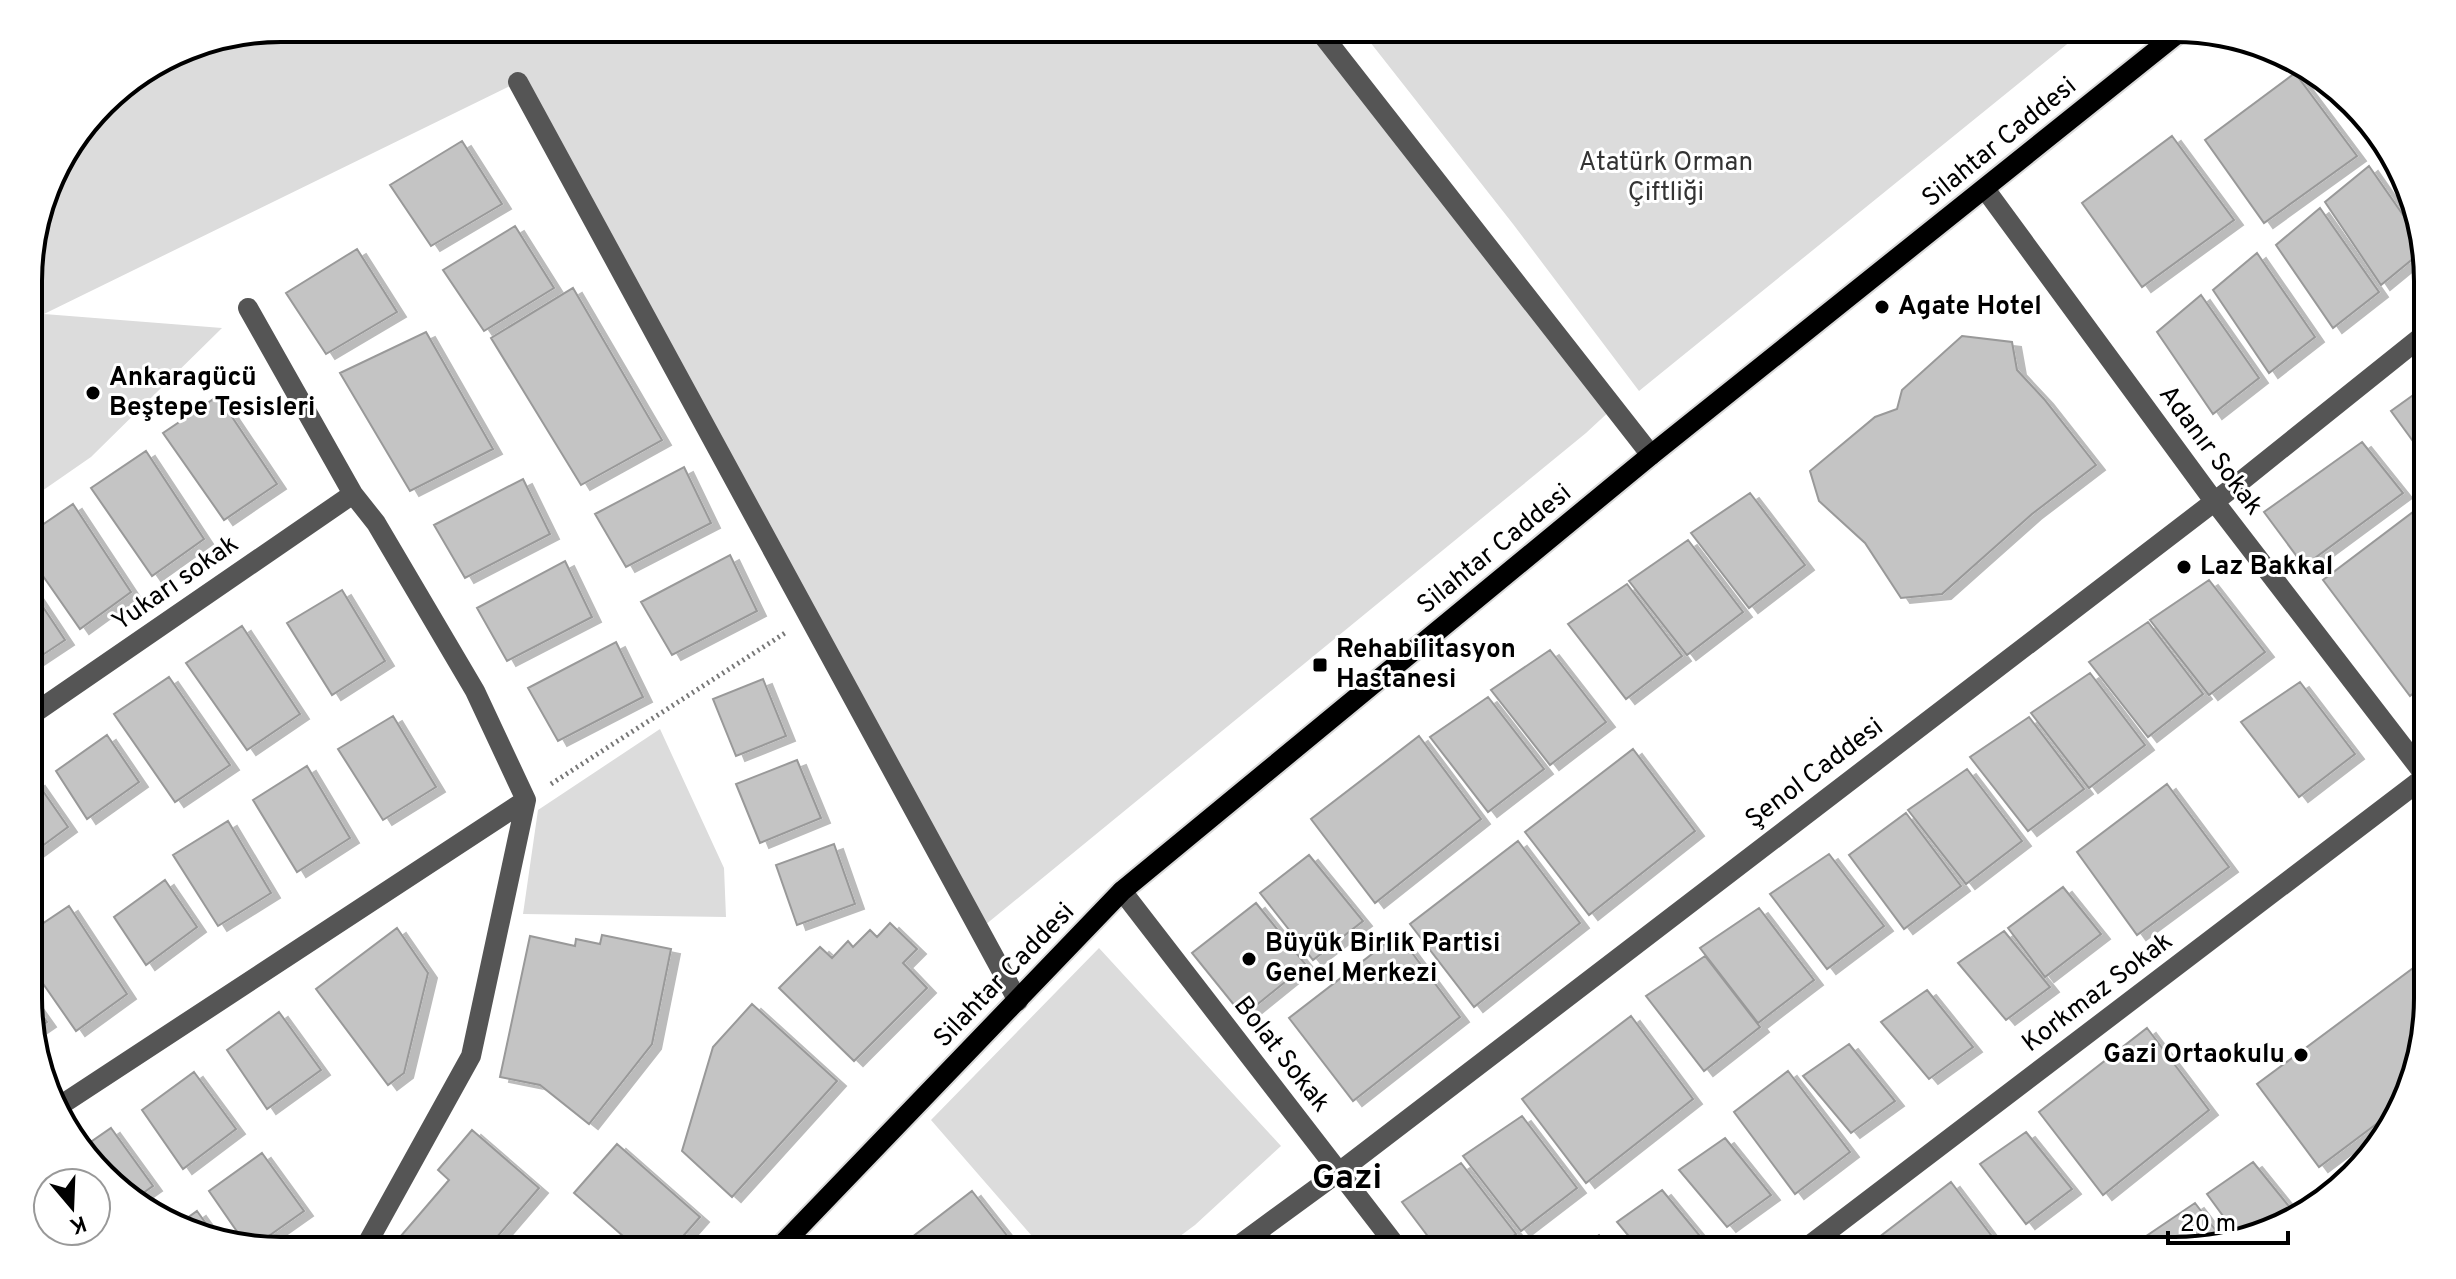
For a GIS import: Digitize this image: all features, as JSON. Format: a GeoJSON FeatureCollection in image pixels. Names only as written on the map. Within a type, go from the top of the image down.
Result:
{"type":"FeatureCollection","features":[{"type":"Feature","properties":{"kind":"main road","name":"Silahtar Caddesi"},"geometry":{"type":"LineString","coordinates":[[790,1237],[1122,891],[1651,455],[2167,42]]}},
{"type":"Feature","properties":{"kind":"street"},"geometry":{"type":"LineString","coordinates":[[1328,42],[1651,455]]}},
{"type":"Feature","properties":{"kind":"street"},"geometry":{"type":"LineString","coordinates":[[518,82],[1018,1001]]}},
{"type":"Feature","properties":{"kind":"street","name":"Adanır Sokak"},"geometry":{"type":"LineString","coordinates":[[1985,189],[2214,501],[2414,760]]}},
{"type":"Feature","properties":{"kind":"street"},"geometry":{"type":"LineString","coordinates":[[248,308],[353,494],[376,523],[475,691],[526,800],[471,1056],[371,1237]]}},
{"type":"Feature","properties":{"kind":"street","name":"Şenol Caddesi"},"geometry":{"type":"LineString","coordinates":[[1251,1236],[2214,501],[2414,343]]}},
{"type":"Feature","properties":{"kind":"street","name":"Yukarı sokak"},"geometry":{"type":"LineString","coordinates":[[42,707],[353,494]]}},
{"type":"Feature","properties":{"kind":"street","name":"Korkmaz Sokak"},"geometry":{"type":"LineString","coordinates":[[1822,1236],[2414,787]]}},
{"type":"Feature","properties":{"kind":"street"},"geometry":{"type":"LineString","coordinates":[[66,1102],[526,800]]}},
{"type":"Feature","properties":{"kind":"street","name":"Bolat Sokak"},"geometry":{"type":"LineString","coordinates":[[1122,891],[1389,1236]]}},
{"type":"Feature","properties":{"kind":"path"},"geometry":{"type":"LineString","coordinates":[[526,800],[809,617]]}},
{"type":"Feature","properties":{"kind":"green space"},"geometry":{"type":"Polygon","coordinates":[[[281,42],[1328,42],[1614,407],[979,930],[518,82],[44,314],[222,328],[91,457],[43,491],[44,250],[50,219],[67,175],[101,123],[148,82],[175,67],[219,50],[281,42]]]}},
{"type":"Feature","properties":{"kind":"green space","name":"Atatürk Orman Çiftliği"},"geometry":{"type":"Polygon","coordinates":[[[1370,42],[2070,42],[1639,391],[1370,42]]]}},
{"type":"Feature","properties":{"kind":"green space"},"geometry":{"type":"Polygon","coordinates":[[[660,729],[724,868],[726,917],[523,914],[538,810],[660,729]]]}},
{"type":"Feature","properties":{"kind":"green space"},"geometry":{"type":"Polygon","coordinates":[[[1099,948],[1281,1146],[1179,1237],[1032,1237],[931,1120],[1099,948]]]}},
{"type":"Feature","properties":{"kind":"building"},"geometry":{"type":"Polygon","coordinates":[[[2294,74],[2357,156],[2264,223],[2205,140],[2294,74]]]}},
{"type":"Feature","properties":{"kind":"building"},"geometry":{"type":"Polygon","coordinates":[[[2172,136],[2234,220],[2142,287],[2082,203],[2172,136]]]}},
{"type":"Feature","properties":{"kind":"building"},"geometry":{"type":"Polygon","coordinates":[[[462,141],[502,204],[431,246],[390,185],[462,141]]]}},
{"type":"Feature","properties":{"kind":"building"},"geometry":{"type":"Polygon","coordinates":[[[2369,166],[2406,219],[2413,259],[2381,285],[2325,202],[2369,166]]]}},
{"type":"Feature","properties":{"kind":"building"},"geometry":{"type":"Polygon","coordinates":[[[2320,208],[2379,292],[2333,328],[2276,245],[2320,208]]]}},
{"type":"Feature","properties":{"kind":"building"},"geometry":{"type":"Polygon","coordinates":[[[515,226],[554,288],[484,331],[443,270],[515,226]]]}},
{"type":"Feature","properties":{"kind":"building"},"geometry":{"type":"Polygon","coordinates":[[[357,249],[397,312],[326,354],[286,293],[357,249]]]}},
{"type":"Feature","properties":{"kind":"building"},"geometry":{"type":"Polygon","coordinates":[[[2257,253],[2315,337],[2269,373],[2213,290],[2257,253]]]}},
{"type":"Feature","properties":{"kind":"building"},"geometry":{"type":"Polygon","coordinates":[[[573,288],[662,440],[581,485],[491,338],[573,288]]]}},
{"type":"Feature","properties":{"kind":"building"},"geometry":{"type":"Polygon","coordinates":[[[2201,295],[2259,378],[2213,414],[2157,332],[2201,295]]]}},
{"type":"Feature","properties":{"kind":"building"},"geometry":{"type":"Polygon","coordinates":[[[426,332],[493,449],[410,491],[340,373],[426,332]]]}},
{"type":"Feature","properties":{"kind":"building"},"geometry":{"type":"Polygon","coordinates":[[[1962,336],[2012,342],[2017,370],[2096,465],[2032,514],[1942,594],[1901,598],[1865,543],[1819,501],[1810,471],[1875,417],[1897,409],[1902,390],[1962,336]]]}},
{"type":"Feature","properties":{"kind":"building"},"geometry":{"type":"Polygon","coordinates":[[[2414,395],[2414,443],[2391,411],[2414,395]]]}},
{"type":"Feature","properties":{"kind":"building"},"geometry":{"type":"Polygon","coordinates":[[[218,396],[277,484],[224,520],[163,433],[218,396]]]}},
{"type":"Feature","properties":{"kind":"building"},"geometry":{"type":"Polygon","coordinates":[[[2362,442],[2403,493],[2304,566],[2264,512],[2362,442]]]}},
{"type":"Feature","properties":{"kind":"building"},"geometry":{"type":"Polygon","coordinates":[[[146,451],[204,539],[152,576],[91,488],[146,451]]]}},
{"type":"Feature","properties":{"kind":"building"},"geometry":{"type":"Polygon","coordinates":[[[684,467],[711,523],[626,567],[595,514],[684,467]]]}},
{"type":"Feature","properties":{"kind":"building"},"geometry":{"type":"Polygon","coordinates":[[[523,479],[550,534],[465,578],[434,525],[523,479]]]}},
{"type":"Feature","properties":{"kind":"building"},"geometry":{"type":"Polygon","coordinates":[[[1750,493],[1805,565],[1749,608],[1691,533],[1750,493]]]}},
{"type":"Feature","properties":{"kind":"building"},"geometry":{"type":"Polygon","coordinates":[[[73,504],[131,592],[80,629],[43,575],[43,525],[73,504]]]}},
{"type":"Feature","properties":{"kind":"building"},"geometry":{"type":"Polygon","coordinates":[[[2414,513],[2414,693],[2410,696],[2323,580],[2414,513]]]}},
{"type":"Feature","properties":{"kind":"building"},"geometry":{"type":"Polygon","coordinates":[[[1688,540],[1743,612],[1687,655],[1629,581],[1688,540]]]}},
{"type":"Feature","properties":{"kind":"building"},"geometry":{"type":"Polygon","coordinates":[[[730,555],[757,611],[672,655],[641,602],[730,555]]]}},
{"type":"Feature","properties":{"kind":"building"},"geometry":{"type":"Polygon","coordinates":[[[565,561],[592,617],[507,661],[477,608],[565,561]]]}},
{"type":"Feature","properties":{"kind":"building"},"geometry":{"type":"Polygon","coordinates":[[[2209,580],[2265,652],[2209,695],[2150,620],[2209,580]]]}},
{"type":"Feature","properties":{"kind":"building"},"geometry":{"type":"Polygon","coordinates":[[[1627,584],[1682,656],[1626,699],[1568,624],[1627,584]]]}},
{"type":"Feature","properties":{"kind":"building"},"geometry":{"type":"Polygon","coordinates":[[[342,590],[385,661],[332,695],[287,623],[342,590]]]}},
{"type":"Feature","properties":{"kind":"building"},"geometry":{"type":"Polygon","coordinates":[[[43,606],[65,640],[42,655],[43,606]]]}},
{"type":"Feature","properties":{"kind":"building"},"geometry":{"type":"Polygon","coordinates":[[[2148,622],[2203,694],[2148,737],[2089,662],[2148,622]]]}},
{"type":"Feature","properties":{"kind":"building"},"geometry":{"type":"Polygon","coordinates":[[[242,626],[300,714],[247,750],[186,663],[242,626]]]}},
{"type":"Feature","properties":{"kind":"building"},"geometry":{"type":"Polygon","coordinates":[[[616,642],[643,697],[558,741],[528,688],[616,642]]]}},
{"type":"Feature","properties":{"kind":"building"},"geometry":{"type":"Polygon","coordinates":[[[1550,650],[1606,722],[1550,765],[1491,690],[1550,650]]]}},
{"type":"Feature","properties":{"kind":"building"},"geometry":{"type":"Polygon","coordinates":[[[2090,673],[2145,745],[2089,788],[2031,713],[2090,673]]]}},
{"type":"Feature","properties":{"kind":"building"},"geometry":{"type":"Polygon","coordinates":[[[169,677],[230,765],[175,802],[114,714],[169,677]]]}},
{"type":"Feature","properties":{"kind":"building"},"geometry":{"type":"Polygon","coordinates":[[[763,679],[786,736],[736,756],[713,699],[763,679]]]}},
{"type":"Feature","properties":{"kind":"building"},"geometry":{"type":"Polygon","coordinates":[[[2300,682],[2355,754],[2299,797],[2241,722],[2300,682]]]}},
{"type":"Feature","properties":{"kind":"building"},"geometry":{"type":"Polygon","coordinates":[[[1488,697],[1544,769],[1488,812],[1430,737],[1488,697]]]}},
{"type":"Feature","properties":{"kind":"building"},"geometry":{"type":"Polygon","coordinates":[[[393,716],[436,787],[383,820],[338,749],[393,716]]]}},
{"type":"Feature","properties":{"kind":"building"},"geometry":{"type":"Polygon","coordinates":[[[2029,717],[2084,789],[2028,831],[1970,757],[2029,717]]]}},
{"type":"Feature","properties":{"kind":"building"},"geometry":{"type":"Polygon","coordinates":[[[107,735],[139,782],[87,819],[56,771],[107,735]]]}},
{"type":"Feature","properties":{"kind":"building"},"geometry":{"type":"Polygon","coordinates":[[[1419,736],[1481,819],[1375,903],[1311,819],[1419,736]]]}},
{"type":"Feature","properties":{"kind":"building"},"geometry":{"type":"Polygon","coordinates":[[[1633,749],[1695,831],[1589,915],[1525,832],[1633,749]]]}},
{"type":"Feature","properties":{"kind":"building"},"geometry":{"type":"Polygon","coordinates":[[[797,760],[821,818],[760,843],[736,784],[797,760]]]}},
{"type":"Feature","properties":{"kind":"building"},"geometry":{"type":"Polygon","coordinates":[[[307,766],[350,838],[297,872],[253,800],[307,766]]]}},
{"type":"Feature","properties":{"kind":"building"},"geometry":{"type":"Polygon","coordinates":[[[1967,769],[2022,841],[1966,884],[1908,810],[1967,769]]]}},
{"type":"Feature","properties":{"kind":"building"},"geometry":{"type":"Polygon","coordinates":[[[2167,784],[2229,867],[2137,935],[2077,852],[2167,784]]]}},
{"type":"Feature","properties":{"kind":"building"},"geometry":{"type":"Polygon","coordinates":[[[42,790],[68,827],[42,846],[42,790]]]}},
{"type":"Feature","properties":{"kind":"building"},"geometry":{"type":"Polygon","coordinates":[[[1906,813],[1961,886],[1904,929],[1849,855],[1906,813]]]}},
{"type":"Feature","properties":{"kind":"building"},"geometry":{"type":"Polygon","coordinates":[[[228,821],[271,893],[218,926],[173,855],[228,821]]]}},
{"type":"Feature","properties":{"kind":"building"},"geometry":{"type":"Polygon","coordinates":[[[1518,841],[1580,923],[1474,1007],[1410,924],[1518,841]]]}},
{"type":"Feature","properties":{"kind":"building"},"geometry":{"type":"Polygon","coordinates":[[[834,844],[855,904],[797,925],[776,865],[834,844]]]}},
{"type":"Feature","properties":{"kind":"building"},"geometry":{"type":"Polygon","coordinates":[[[1829,854],[1884,926],[1827,969],[1770,894],[1829,854]]]}},
{"type":"Feature","properties":{"kind":"building"},"geometry":{"type":"Polygon","coordinates":[[[1309,855],[1363,921],[1313,960],[1260,893],[1309,855]]]}},
{"type":"Feature","properties":{"kind":"building"},"geometry":{"type":"Polygon","coordinates":[[[165,880],[197,927],[146,965],[114,917],[165,880]]]}},
{"type":"Feature","properties":{"kind":"building"},"geometry":{"type":"Polygon","coordinates":[[[2063,887],[2101,934],[2045,977],[2008,928],[2063,887]]]}},
{"type":"Feature","properties":{"kind":"building","name":"Büyük Birlik Partisi Genel Merkezi"},"geometry":{"type":"Polygon","coordinates":[[[1256,903],[1306,965],[1243,1016],[1192,953],[1256,903]]]}},
{"type":"Feature","properties":{"kind":"building"},"geometry":{"type":"Polygon","coordinates":[[[69,906],[127,994],[76,1031],[42,982],[42,924],[69,906]]]}},
{"type":"Feature","properties":{"kind":"building"},"geometry":{"type":"Polygon","coordinates":[[[1759,908],[1814,980],[1758,1023],[1700,948],[1759,908]]]}},
{"type":"Feature","properties":{"kind":"building"},"geometry":{"type":"Polygon","coordinates":[[[890,923],[917,949],[903,963],[927,988],[854,1061],[779,988],[820,947],[832,958],[848,941],[853,947],[870,930],[877,937],[890,923]]]}},
{"type":"Feature","properties":{"kind":"building"},"geometry":{"type":"Polygon","coordinates":[[[397,928],[428,973],[404,1073],[388,1085],[316,989],[397,928]]]}},
{"type":"Feature","properties":{"kind":"building"},"geometry":{"type":"Polygon","coordinates":[[[2004,931],[2050,987],[2006,1020],[1958,963],[2004,931]]]}},
{"type":"Feature","properties":{"kind":"building"},"geometry":{"type":"Polygon","coordinates":[[[1398,934],[1460,1017],[1353,1101],[1289,1018],[1398,934]]]}},
{"type":"Feature","properties":{"kind":"building"},"geometry":{"type":"Polygon","coordinates":[[[602,935],[671,949],[652,1044],[589,1124],[540,1085],[500,1077],[530,936],[575,946],[576,939],[600,944],[602,935]]]}},
{"type":"Feature","properties":{"kind":"building"},"geometry":{"type":"Polygon","coordinates":[[[1705,956],[1760,1027],[1704,1071],[1646,996],[1705,956]]]}},
{"type":"Feature","properties":{"kind":"building"},"geometry":{"type":"Polygon","coordinates":[[[2414,967],[2412,1029],[2406,1060],[2389,1104],[2379,1122],[2319,1167],[2257,1084],[2414,967]]]}},
{"type":"Feature","properties":{"kind":"building"},"geometry":{"type":"Polygon","coordinates":[[[1927,990],[1973,1047],[1929,1079],[1881,1022],[1927,990]]]}},
{"type":"Feature","properties":{"kind":"building"},"geometry":{"type":"Polygon","coordinates":[[[752,1004],[837,1081],[732,1197],[682,1151],[713,1047],[752,1004]]]}},
{"type":"Feature","properties":{"kind":"building"},"geometry":{"type":"Polygon","coordinates":[[[279,1012],[321,1070],[267,1109],[227,1050],[279,1012]]]}},
{"type":"Feature","properties":{"kind":"building"},"geometry":{"type":"Polygon","coordinates":[[[1631,1016],[1693,1099],[1586,1183],[1522,1099],[1631,1016]]]}},
{"type":"Feature","properties":{"kind":"building"},"geometry":{"type":"Polygon","coordinates":[[[2147,1028],[2209,1110],[2103,1195],[2039,1112],[2147,1028]]]}},
{"type":"Feature","properties":{"kind":"building"},"geometry":{"type":"Polygon","coordinates":[[[1849,1044],[1895,1101],[1851,1133],[1803,1076],[1849,1044]]]}},
{"type":"Feature","properties":{"kind":"building"},"geometry":{"type":"Polygon","coordinates":[[[1788,1071],[1850,1152],[1795,1194],[1734,1112],[1788,1071]]]}},
{"type":"Feature","properties":{"kind":"building"},"geometry":{"type":"Polygon","coordinates":[[[194,1072],[236,1129],[183,1169],[142,1110],[194,1072]]]}},
{"type":"Feature","properties":{"kind":"building"},"geometry":{"type":"Polygon","coordinates":[[[1522,1116],[1577,1188],[1521,1231],[1463,1156],[1522,1116]]]}},
{"type":"Feature","properties":{"kind":"building"},"geometry":{"type":"Polygon","coordinates":[[[111,1128],[153,1186],[143,1193],[123,1178],[91,1143],[111,1128]]]}},
{"type":"Feature","properties":{"kind":"building"},"geometry":{"type":"Polygon","coordinates":[[[472,1130],[539,1188],[497,1237],[400,1237],[449,1180],[438,1170],[472,1130]]]}},
{"type":"Feature","properties":{"kind":"building"},"geometry":{"type":"Polygon","coordinates":[[[2026,1132],[2072,1189],[2026,1224],[1980,1164],[2026,1132]]]}},
{"type":"Feature","properties":{"kind":"building"},"geometry":{"type":"Polygon","coordinates":[[[1725,1138],[1771,1195],[1727,1227],[1679,1170],[1725,1138]]]}},
{"type":"Feature","properties":{"kind":"building"},"geometry":{"type":"Polygon","coordinates":[[[617,1144],[700,1217],[683,1237],[624,1237],[574,1193],[617,1144]]]}},
{"type":"Feature","properties":{"kind":"building"},"geometry":{"type":"Polygon","coordinates":[[[262,1153],[304,1211],[268,1236],[238,1233],[209,1191],[262,1153]]]}},
{"type":"Feature","properties":{"kind":"building"},"geometry":{"type":"Polygon","coordinates":[[[2253,1162],[2290,1207],[2233,1229],[2207,1194],[2253,1162]]]}},
{"type":"Feature","properties":{"kind":"building"},"geometry":{"type":"Polygon","coordinates":[[[1461,1163],[1516,1234],[1428,1236],[1402,1202],[1461,1163]]]}},
{"type":"Feature","properties":{"kind":"building"},"geometry":{"type":"Polygon","coordinates":[[[1951,1182],[1992,1236],[1880,1236],[1951,1182]]]}},
{"type":"Feature","properties":{"kind":"building"},"geometry":{"type":"Polygon","coordinates":[[[1662,1190],[1700,1236],[1629,1236],[1617,1222],[1662,1190]]]}},
{"type":"Feature","properties":{"kind":"building"},"geometry":{"type":"Polygon","coordinates":[[[972,1191],[1008,1237],[913,1237],[972,1191]]]}},
{"type":"Feature","properties":{"kind":"building"},"geometry":{"type":"Polygon","coordinates":[[[2195,1203],[2217,1233],[2191,1236],[2146,1236],[2195,1203]]]}},
{"type":"Feature","properties":{"kind":"building"},"geometry":{"type":"Polygon","coordinates":[[[197,1211],[207,1225],[204,1224],[188,1217],[197,1211]]]}},
{"type":"Feature","properties":{"kind":"place","name":"Agate Hotel"},"geometry":{"type":"Point","coordinates":[1882,307]}},
{"type":"Feature","properties":{"kind":"place","name":"Ankaragücü Beştepe Tesisleri"},"geometry":{"type":"Point","coordinates":[93,393]}},
{"type":"Feature","properties":{"kind":"place","name":"Laz Bakkal"},"geometry":{"type":"Point","coordinates":[2184,567]}},
{"type":"Feature","properties":{"kind":"place","name":"Rehabilitasyon Hastanesi"},"geometry":{"type":"Point","coordinates":[1320,665]}},
{"type":"Feature","properties":{"kind":"place","name":"Büyük Birlik Partisi Genel Merkezi"},"geometry":{"type":"Point","coordinates":[1249,959]}},
{"type":"Feature","properties":{"kind":"place","name":"Gazi Ortaokulu"},"geometry":{"type":"Point","coordinates":[2301,1055]}},
{"type":"Feature","properties":{"kind":"district","name":"Gazi"},"geometry":{"type":"Point","coordinates":[1347,1179]}}]}
